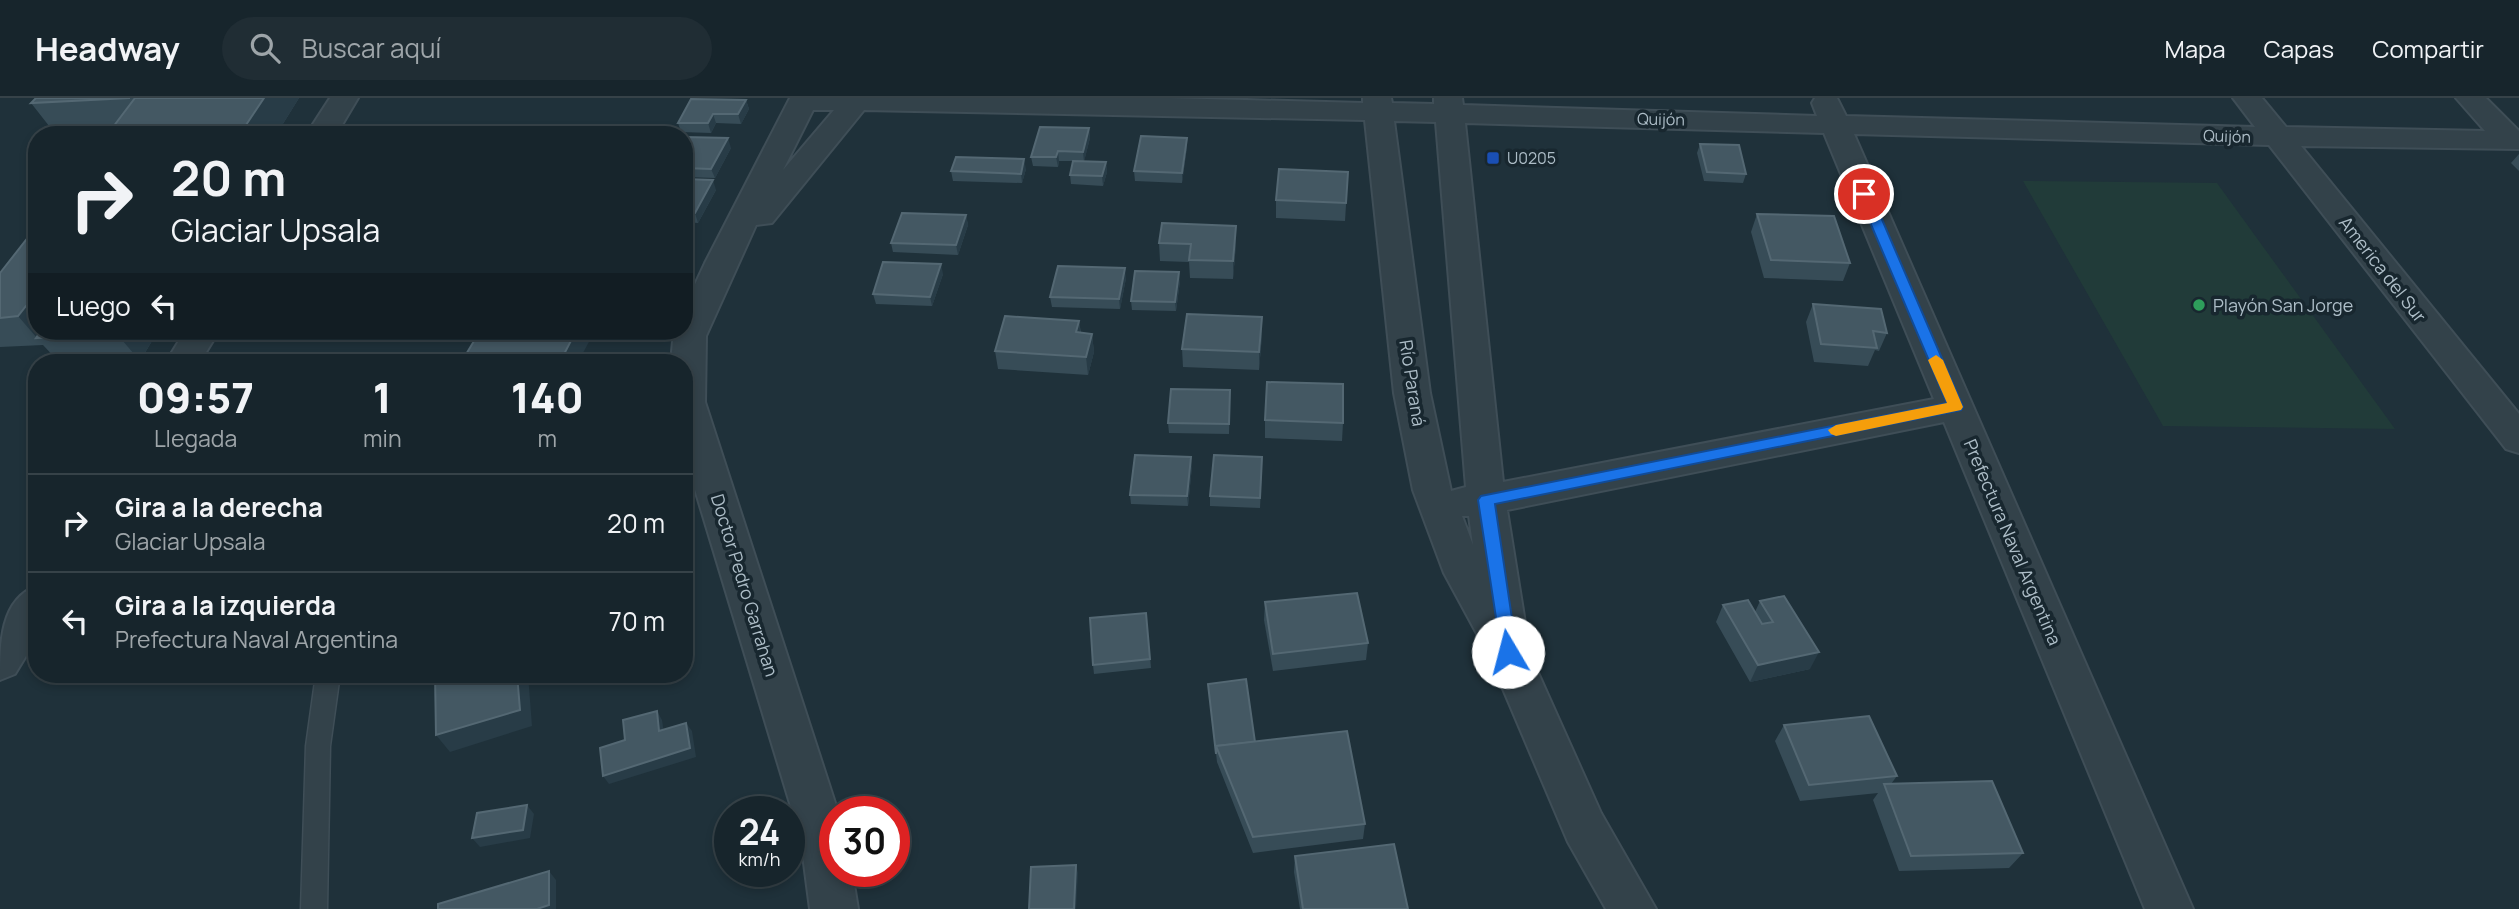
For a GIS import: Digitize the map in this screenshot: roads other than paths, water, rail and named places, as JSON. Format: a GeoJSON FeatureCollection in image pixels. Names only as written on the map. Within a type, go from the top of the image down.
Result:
{"type":"FeatureCollection","features":[{"type":"Feature","properties":{"kind":"street"},"geometry":{"type":"LineString","coordinates":[[327,126],[344,98]]}},
{"type":"Feature","properties":{"kind":"street","name":"America del Sur"},"geometry":{"type":"LineString","coordinates":[[2247,98],[2519,440]]}},
{"type":"Feature","properties":{"kind":"street"},"geometry":{"type":"LineString","coordinates":[[2470,98],[2515,140]]}},
{"type":"Feature","properties":{"kind":"street","name":"Quijón"},"geometry":{"type":"LineString","coordinates":[[803,99],[1829,111],[2278,138],[2515,140]]}},
{"type":"Feature","properties":{"kind":"street","name":"Doctor Pedro Garrahan"},"geometry":{"type":"LineString","coordinates":[[693,327],[721,264],[803,99]]}},
{"type":"Feature","properties":{"kind":"street","name":"Doctor Pedro Garrahan"},"geometry":{"type":"LineString","coordinates":[[721,264],[858,100]]}},
{"type":"Feature","properties":{"kind":"street","name":"Río Paraná"},"geometry":{"type":"LineString","coordinates":[[1377,106],[1412,393],[1437,503],[1464,573],[1508,652],[1584,827],[1632,909]]}},
{"type":"Feature","properties":{"kind":"street","name":"Río Paraná"},"geometry":{"type":"LineString","coordinates":[[1448,106],[1486,500],[1508,652]]}},
{"type":"Feature","properties":{"kind":"street","name":"Prefectura Naval Argentina"},"geometry":{"type":"LineString","coordinates":[[1829,111],[2169,909]]}},
{"type":"Feature","properties":{"kind":"street"},"geometry":{"type":"LineString","coordinates":[[1437,503],[1486,500],[1956,407]]}},
{"type":"Feature","properties":{"kind":"street","name":"Doctor Pedro Garrahan"},"geometry":{"type":"LineString","coordinates":[[693,420],[824,840],[834,909]]}},
{"type":"Feature","properties":{"kind":"street"},"geometry":{"type":"LineString","coordinates":[[0,662],[28,617]]}},
{"type":"Feature","properties":{"kind":"lane"},"geometry":{"type":"LineString","coordinates":[[314,909],[318,746],[327,683]]}},
{"type":"Feature","properties":{"kind":"place","name":"U0205"},"geometry":{"type":"Point","coordinates":[1493,158]}},
{"type":"Feature","properties":{"kind":"place","name":"Playón San Jorge"},"geometry":{"type":"Point","coordinates":[2199,305]}}]}
